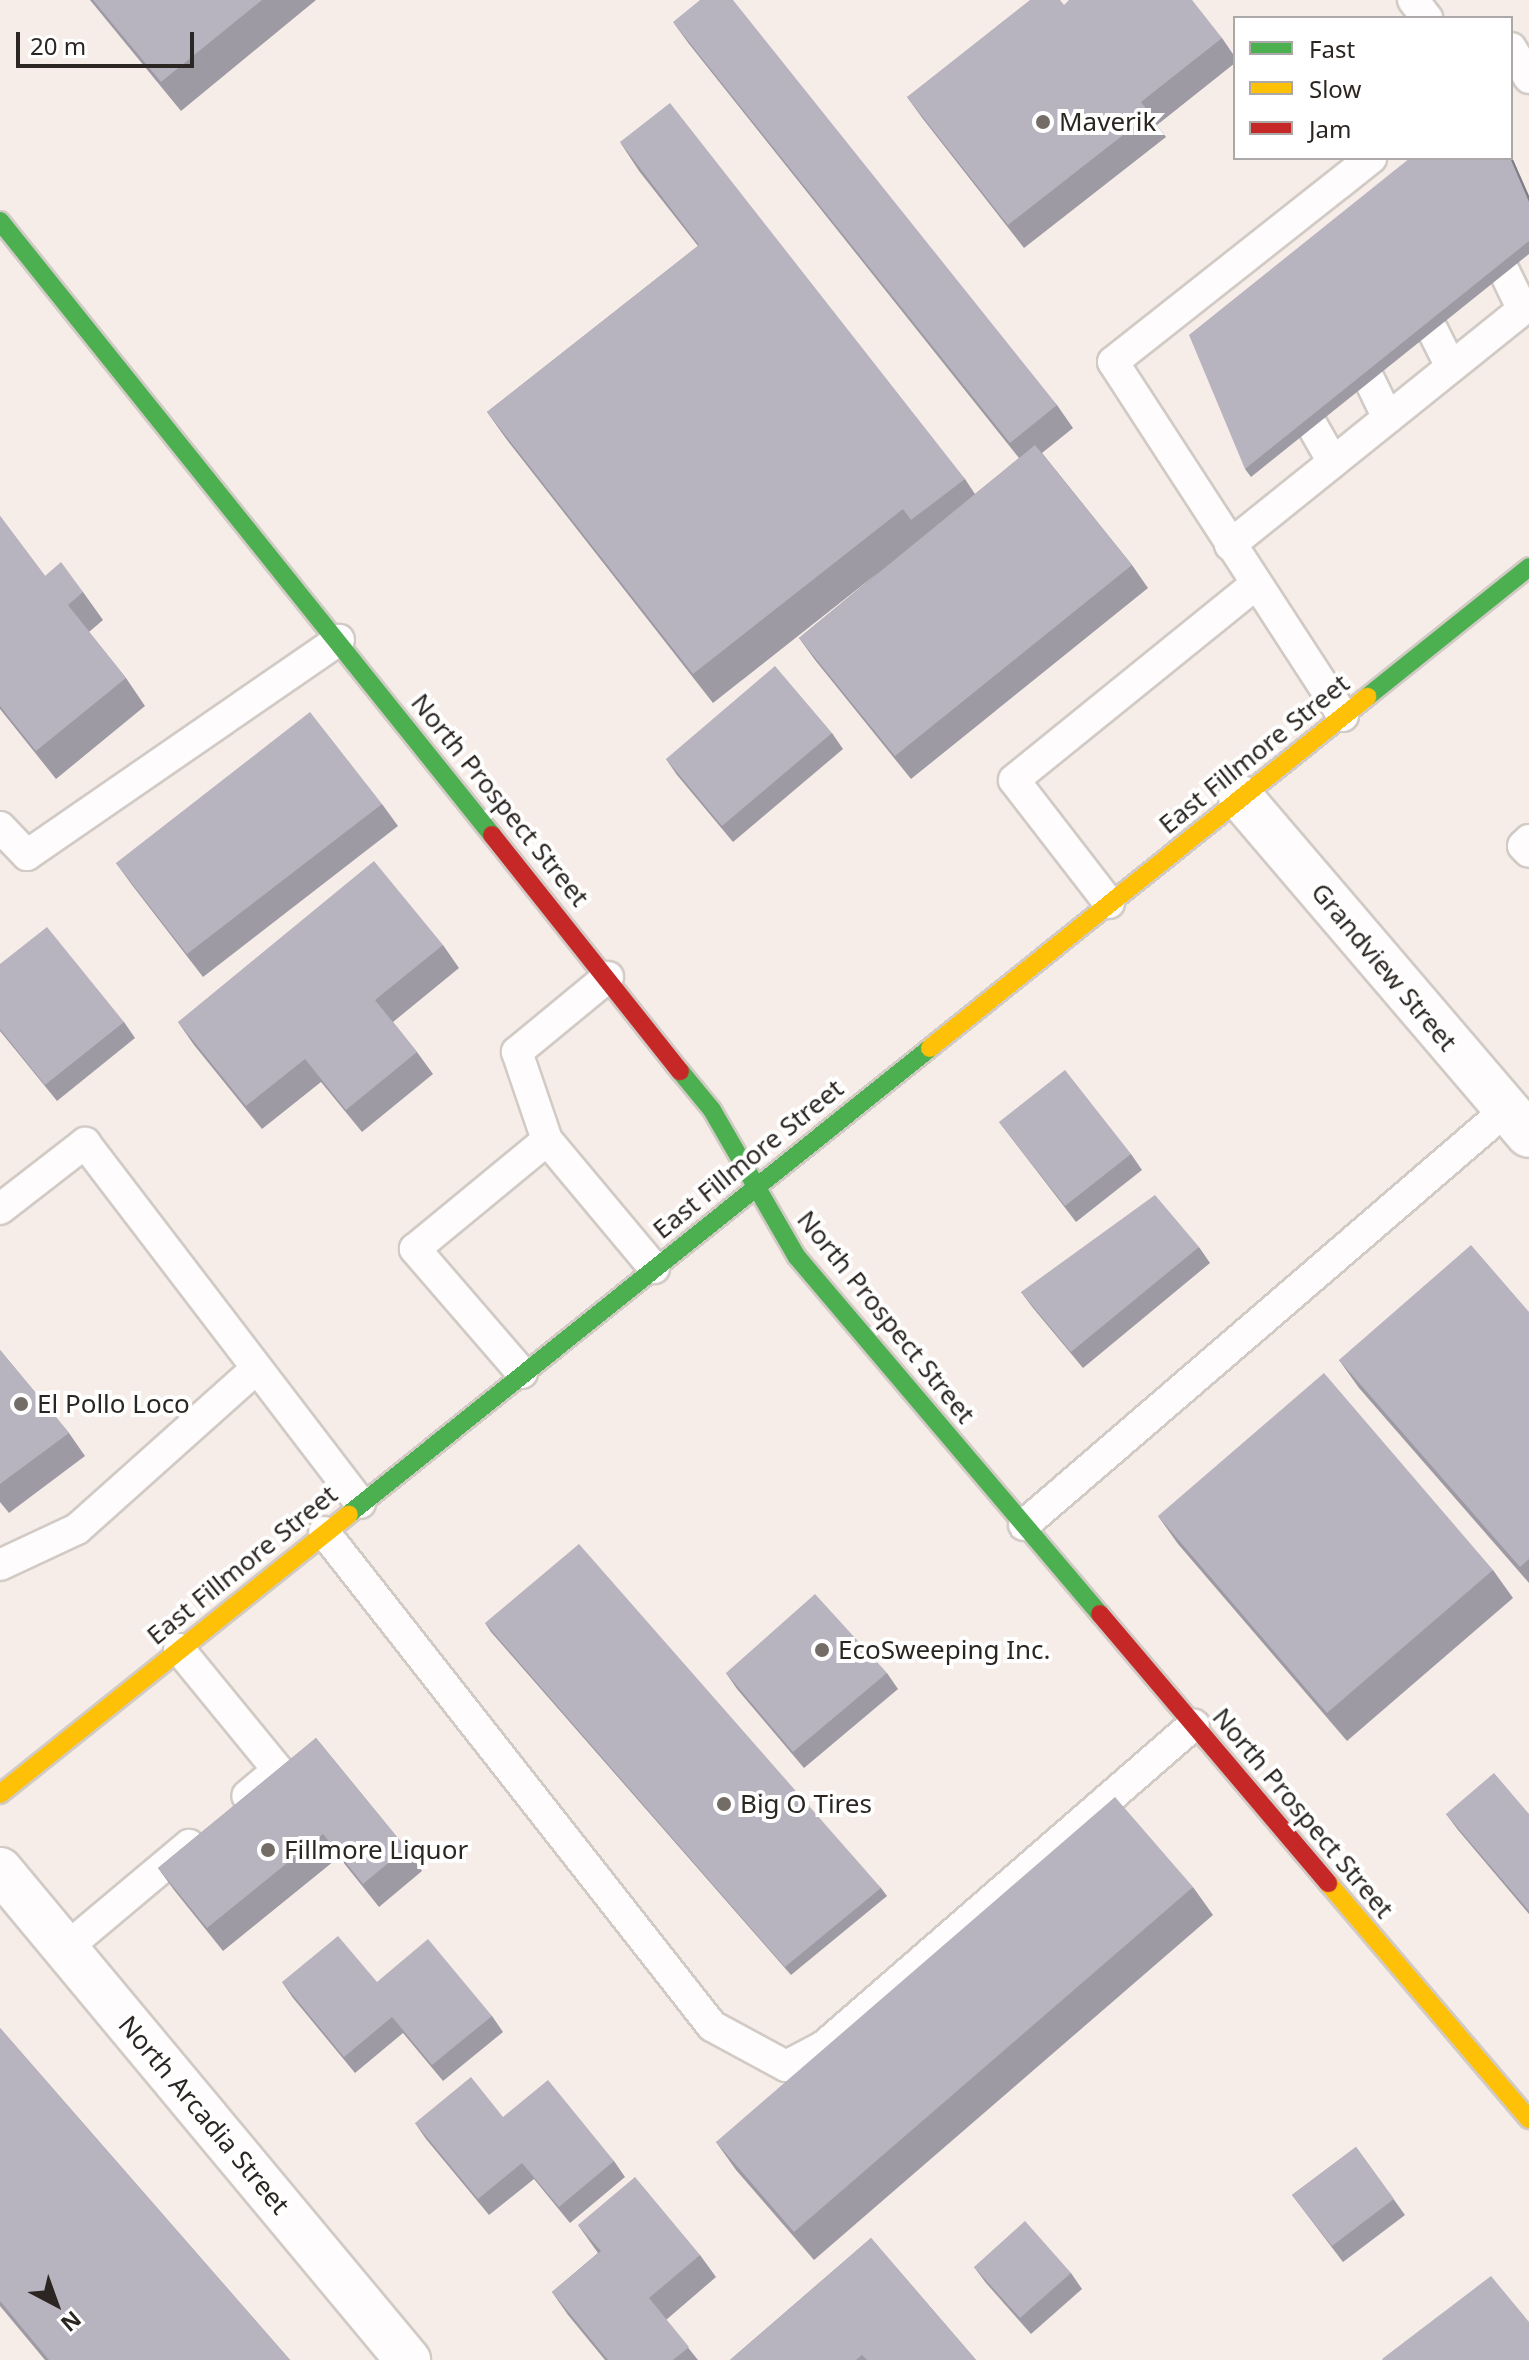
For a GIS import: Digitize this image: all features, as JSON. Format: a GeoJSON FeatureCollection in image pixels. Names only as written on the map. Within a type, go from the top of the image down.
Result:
{"type":"FeatureCollection","features":[{"type":"Feature","properties":{"kind":"street","name":"North Prospect Street"},"geometry":{"type":"LineString","coordinates":[[0,221],[339,640],[712,1110],[754,1188],[797,1257],[1529,2119]]}},
{"type":"Feature","properties":{"kind":"street","name":"East Fillmore Street"},"geometry":{"type":"LineString","coordinates":[[4,1784],[179,1649],[1529,567]]}},
{"type":"Feature","properties":{"kind":"street","name":"Grandview Street"},"geometry":{"type":"LineString","coordinates":[[1241,798],[1518,1122]]}},
{"type":"Feature","properties":{"kind":"street","name":"North Arcadia Street"},"geometry":{"type":"LineString","coordinates":[[0,1870],[408,2360]]}},
{"type":"Feature","properties":{"kind":"lane"},"geometry":{"type":"LineString","coordinates":[[1413,0],[1425,16]]}},
{"type":"Feature","properties":{"kind":"lane"},"geometry":{"type":"LineString","coordinates":[[1513,51],[1529,78]]}},
{"type":"Feature","properties":{"kind":"lane"},"geometry":{"type":"LineString","coordinates":[[1343,716],[1255,585],[1113,362],[1364,164],[1372,202]]}},
{"type":"Feature","properties":{"kind":"lane"},"geometry":{"type":"LineString","coordinates":[[1293,219],[1308,252]]}},
{"type":"Feature","properties":{"kind":"lane"},"geometry":{"type":"LineString","coordinates":[[1235,265],[1251,298]]}},
{"type":"Feature","properties":{"kind":"lane"},"geometry":{"type":"LineString","coordinates":[[1230,545],[1526,308],[1505,273]]}},
{"type":"Feature","properties":{"kind":"lane"},"geometry":{"type":"LineString","coordinates":[[1433,331],[1451,367]]}},
{"type":"Feature","properties":{"kind":"lane"},"geometry":{"type":"LineString","coordinates":[[1370,381],[1388,418]]}},
{"type":"Feature","properties":{"kind":"lane"},"geometry":{"type":"LineString","coordinates":[[1313,427],[1333,462]]}},
{"type":"Feature","properties":{"kind":"lane"},"geometry":{"type":"LineString","coordinates":[[1109,903],[1014,780],[1255,585]]}},
{"type":"Feature","properties":{"kind":"lane"},"geometry":{"type":"LineString","coordinates":[[0,827],[27,855],[339,640]]}},
{"type":"Feature","properties":{"kind":"lane"},"geometry":{"type":"LineString","coordinates":[[608,977],[517,1052],[547,1140],[654,1268]]}},
{"type":"Feature","properties":{"kind":"lane"},"geometry":{"type":"LineString","coordinates":[[1024,1525],[1518,1122]]}},
{"type":"Feature","properties":{"kind":"lane"},"geometry":{"type":"LineString","coordinates":[[522,1373],[415,1249],[547,1140]]}},
{"type":"Feature","properties":{"kind":"lane"},"geometry":{"type":"LineString","coordinates":[[0,1209],[85,1143],[360,1503]]}},
{"type":"Feature","properties":{"kind":"lane"},"geometry":{"type":"LineString","coordinates":[[0,1565],[77,1529],[257,1368]]}},
{"type":"Feature","properties":{"kind":"lane"},"geometry":{"type":"LineString","coordinates":[[324,1532],[712,2026],[786,2066],[824,2046],[1194,1724]]}},
{"type":"Feature","properties":{"kind":"lane"},"geometry":{"type":"LineString","coordinates":[[65,1949],[278,1770],[179,1649]]}},
{"type":"Feature","properties":{"kind":"building"},"geometry":{"type":"Polygon","coordinates":[[[93,0],[262,0],[161,82],[93,0]]]}},
{"type":"Feature","properties":{"kind":"building"},"geometry":{"type":"Polygon","coordinates":[[[700,0],[733,0],[1057,405],[1010,443],[673,22],[700,0]]]}},
{"type":"Feature","properties":{"kind":"building","name":"Maverik"},"geometry":{"type":"Polygon","coordinates":[[[1030,0],[1060,0],[1064,5],[1069,0],[1192,0],[1222,38],[1141,102],[1150,114],[1008,225],[907,97],[1030,0]]]}},
{"type":"Feature","properties":{"kind":"building"},"geometry":{"type":"Polygon","coordinates":[[[670,103],[965,479],[911,520],[903,509],[693,674],[487,412],[699,245],[620,142],[670,103]]]}},
{"type":"Feature","properties":{"kind":"building"},"geometry":{"type":"Polygon","coordinates":[[[1408,160],[1511,160],[1529,202],[1529,241],[1245,469],[1189,335],[1408,160]]]}},
{"type":"Feature","properties":{"kind":"building"},"geometry":{"type":"Polygon","coordinates":[[[1035,445],[1132,565],[895,756],[799,638],[1035,445]]]}},
{"type":"Feature","properties":{"kind":"building"},"geometry":{"type":"Polygon","coordinates":[[[0,516],[45,576],[61,562],[83,592],[68,605],[126,678],[36,751],[0,706],[0,516]]]}},
{"type":"Feature","properties":{"kind":"building"},"geometry":{"type":"Polygon","coordinates":[[[775,666],[832,733],[722,826],[666,759],[775,666]]]}},
{"type":"Feature","properties":{"kind":"building"},"geometry":{"type":"Polygon","coordinates":[[[310,712],[382,804],[187,954],[116,863],[310,712]]]}},
{"type":"Feature","properties":{"kind":"building"},"geometry":{"type":"Polygon","coordinates":[[[374,861],[443,945],[375,1000],[417,1052],[346,1110],[305,1059],[246,1106],[178,1022],[374,861]]]}},
{"type":"Feature","properties":{"kind":"building"},"geometry":{"type":"Polygon","coordinates":[[[47,927],[124,1022],[45,1085],[0,1029],[0,964],[47,927]]]}},
{"type":"Feature","properties":{"kind":"building"},"geometry":{"type":"Polygon","coordinates":[[[1065,1070],[1131,1154],[1065,1206],[999,1122],[1065,1070]]]}},
{"type":"Feature","properties":{"kind":"building"},"geometry":{"type":"Polygon","coordinates":[[[1155,1195],[1199,1247],[1071,1352],[1021,1292],[1155,1195]]]}},
{"type":"Feature","properties":{"kind":"building"},"geometry":{"type":"Polygon","coordinates":[[[1471,1245],[1529,1312],[1529,1559],[1520,1567],[1339,1360],[1471,1245]]]}},
{"type":"Feature","properties":{"kind":"building","name":"El Pollo Loco"},"geometry":{"type":"Polygon","coordinates":[[[0,1350],[69,1433],[0,1484],[0,1350]]]}},
{"type":"Feature","properties":{"kind":"building"},"geometry":{"type":"Polygon","coordinates":[[[1324,1373],[1493,1570],[1327,1713],[1158,1516],[1324,1373]]]}},
{"type":"Feature","properties":{"kind":"building","name":"Big O Tires"},"geometry":{"type":"Polygon","coordinates":[[[579,1544],[881,1888],[785,1967],[485,1623],[579,1544]]]}},
{"type":"Feature","properties":{"kind":"building","name":"EcoSweeping Inc."},"geometry":{"type":"Polygon","coordinates":[[[815,1594],[887,1673],[793,1752],[726,1673],[815,1594]]]}},
{"type":"Feature","properties":{"kind":"building"},"geometry":{"type":"Polygon","coordinates":[[[316,1738],[406,1848],[363,1884],[323,1834],[207,1928],[158,1868],[316,1738]]]}},
{"type":"Feature","properties":{"kind":"building"},"geometry":{"type":"Polygon","coordinates":[[[1494,1773],[1529,1814],[1529,1911],[1446,1814],[1494,1773]]]}},
{"type":"Feature","properties":{"kind":"building"},"geometry":{"type":"Polygon","coordinates":[[[1115,1797],[1193,1887],[794,2232],[716,2142],[1115,1797]]]}},
{"type":"Feature","properties":{"kind":"building"},"geometry":{"type":"Polygon","coordinates":[[[338,1936],[377,1982],[428,1939],[492,2016],[432,2065],[392,2017],[344,2057],[282,1982],[338,1936]]]}},
{"type":"Feature","properties":{"kind":"building"},"geometry":{"type":"Polygon","coordinates":[[[0,2028],[290,2360],[49,2360],[0,2301],[0,2028]]]}},
{"type":"Feature","properties":{"kind":"building"},"geometry":{"type":"Polygon","coordinates":[[[471,2077],[503,2117],[548,2080],[614,2161],[559,2207],[522,2163],[478,2199],[415,2123],[471,2077]]]}},
{"type":"Feature","properties":{"kind":"building"},"geometry":{"type":"Polygon","coordinates":[[[1356,2147],[1394,2199],[1332,2246],[1292,2195],[1356,2147]]]}},
{"type":"Feature","properties":{"kind":"building"},"geometry":{"type":"Polygon","coordinates":[[[635,2177],[700,2255],[649,2298],[689,2347],[673,2360],[608,2360],[552,2292],[601,2251],[578,2225],[635,2177]]]}},
{"type":"Feature","properties":{"kind":"building"},"geometry":{"type":"Polygon","coordinates":[[[1025,2221],[1071,2273],[1020,2318],[974,2267],[1025,2221]]]}},
{"type":"Feature","properties":{"kind":"building"},"geometry":{"type":"Polygon","coordinates":[[[871,2238],[976,2360],[867,2360],[862,2355],[856,2360],[730,2360],[871,2238]]]}},
{"type":"Feature","properties":{"kind":"building"},"geometry":{"type":"Polygon","coordinates":[[[1491,2276],[1529,2322],[1529,2360],[1382,2359],[1491,2276]]]}},
{"type":"Feature","properties":{"kind":"traffic: fast"},"geometry":{"type":"LineString","coordinates":[[0,221],[492,835]]}},
{"type":"Feature","properties":{"kind":"traffic: fast"},"geometry":{"type":"LineString","coordinates":[[1367,697],[1529,567]]}},
{"type":"Feature","properties":{"kind":"traffic: fast"},"geometry":{"type":"LineString","coordinates":[[349,1514],[930,1048]]}},
{"type":"Feature","properties":{"kind":"traffic: fast"},"geometry":{"type":"LineString","coordinates":[[680,1071],[712,1110],[797,1257],[1100,1614]]}},
{"type":"Feature","properties":{"kind":"traffic: slow"},"geometry":{"type":"LineString","coordinates":[[930,1048],[1367,697]]}},
{"type":"Feature","properties":{"kind":"traffic: slow"},"geometry":{"type":"LineString","coordinates":[[0,1794],[349,1514]]}},
{"type":"Feature","properties":{"kind":"traffic: slow"},"geometry":{"type":"LineString","coordinates":[[1328,1883],[1529,2119]]}},
{"type":"Feature","properties":{"kind":"traffic: jam"},"geometry":{"type":"LineString","coordinates":[[492,835],[680,1071]]}},
{"type":"Feature","properties":{"kind":"traffic: jam"},"geometry":{"type":"LineString","coordinates":[[1100,1614],[1328,1883]]}},
{"type":"Feature","properties":{"kind":"place","name":"Maverik"},"geometry":{"type":"Point","coordinates":[1043,122]}},
{"type":"Feature","properties":{"kind":"place","name":"El Pollo Loco"},"geometry":{"type":"Point","coordinates":[21,1404]}},
{"type":"Feature","properties":{"kind":"place","name":"EcoSweeping Inc."},"geometry":{"type":"Point","coordinates":[822,1650]}},
{"type":"Feature","properties":{"kind":"place","name":"Big O Tires"},"geometry":{"type":"Point","coordinates":[724,1804]}},
{"type":"Feature","properties":{"kind":"place","name":"Fillmore Liquor"},"geometry":{"type":"Point","coordinates":[268,1850]}}]}
